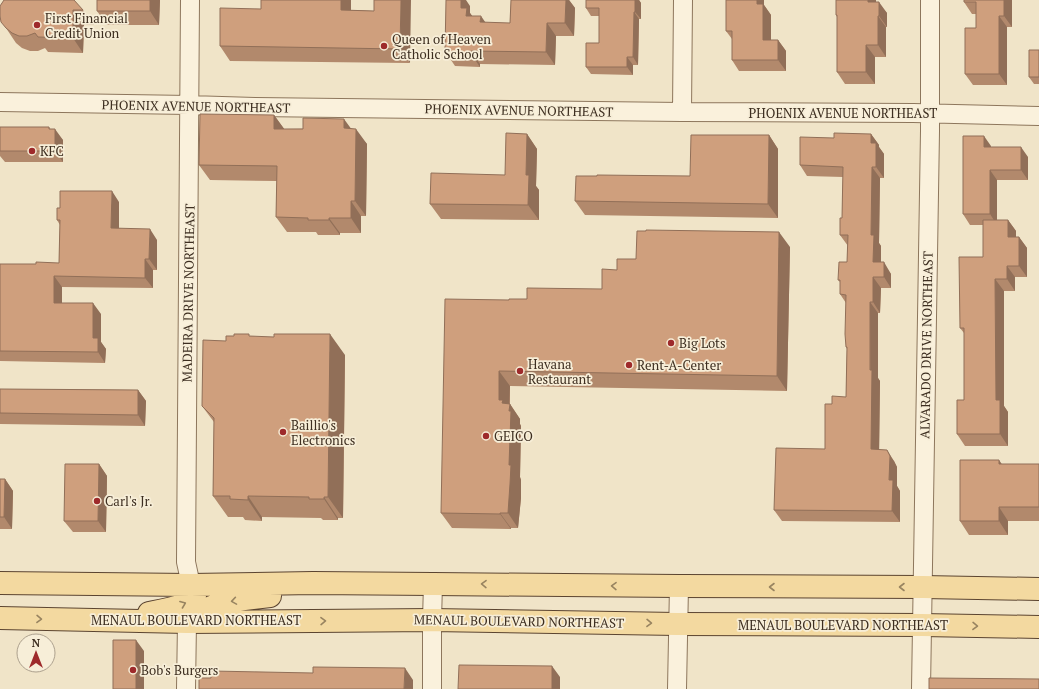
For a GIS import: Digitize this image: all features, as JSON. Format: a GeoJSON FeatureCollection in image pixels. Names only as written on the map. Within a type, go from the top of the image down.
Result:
{"type":"FeatureCollection","features":[{"type":"Feature","properties":{"kind":"main road"},"geometry":{"type":"LineString","coordinates":[[0,583],[191,585],[313,583],[1039,589]]}},
{"type":"Feature","properties":{"kind":"main road"},"geometry":{"type":"LineString","coordinates":[[187,622],[211,607],[228,601],[275,595],[313,583]]}},
{"type":"Feature","properties":{"kind":"main road"},"geometry":{"type":"LineString","coordinates":[[118,620],[182,605],[190,601],[195,594],[194,588],[191,585]]}},
{"type":"Feature","properties":{"kind":"main road","name":"MENAUL BOULEVARD NORTHEAST"},"geometry":{"type":"LineString","coordinates":[[0,618],[187,622],[432,620],[1039,627]]}},
{"type":"Feature","properties":{"kind":"street","name":"MADEIRA DRIVE NORTHEAST"},"geometry":{"type":"LineString","coordinates":[[190,0],[186,562],[191,585]]}},
{"type":"Feature","properties":{"kind":"street"},"geometry":{"type":"LineString","coordinates":[[682,112],[683,0]]}},
{"type":"Feature","properties":{"kind":"street","name":"ALVARADO DRIVE NORTHEAST"},"geometry":{"type":"LineString","coordinates":[[922,689],[930,113],[930,0]]}},
{"type":"Feature","properties":{"kind":"street","name":"PHOENIX AVENUE NORTHEAST"},"geometry":{"type":"LineString","coordinates":[[0,102],[255,107],[682,112],[930,113],[1039,116]]}},
{"type":"Feature","properties":{"kind":"street"},"geometry":{"type":"LineString","coordinates":[[432,689],[433,584]]}},
{"type":"Feature","properties":{"kind":"street"},"geometry":{"type":"LineString","coordinates":[[676,689],[678,586]]}},
{"type":"Feature","properties":{"kind":"street"},"geometry":{"type":"LineString","coordinates":[[186,689],[187,622]]}},
{"type":"Feature","properties":{"kind":"building"},"geometry":{"type":"Polygon","coordinates":[[[4,0],[74,0],[83,10],[73,10],[73,38],[38,37],[35,33],[27,36],[19,36],[12,33],[1,22],[0,6],[4,0]]]}},
{"type":"Feature","properties":{"kind":"building"},"geometry":{"type":"Polygon","coordinates":[[[97,0],[150,0],[150,11],[97,11],[97,0]]]}},
{"type":"Feature","properties":{"kind":"building"},"geometry":{"type":"Polygon","coordinates":[[[261,0],[341,0],[341,10],[374,11],[374,0],[401,0],[400,49],[220,46],[220,8],[261,9],[261,0]]]}},
{"type":"Feature","properties":{"kind":"building"},"geometry":{"type":"Polygon","coordinates":[[[446,0],[461,0],[461,8],[467,8],[466,16],[481,16],[480,22],[510,23],[511,0],[566,0],[565,23],[547,23],[546,52],[471,51],[471,54],[446,54],[446,0]]]}},
{"type":"Feature","properties":{"kind":"building"},"geometry":{"type":"Polygon","coordinates":[[[586,0],[635,0],[633,57],[627,57],[627,67],[586,67],[586,43],[599,43],[599,8],[586,8],[586,0]]]}},
{"type":"Feature","properties":{"kind":"building"},"geometry":{"type":"Polygon","coordinates":[[[726,0],[757,0],[757,4],[763,4],[763,40],[778,40],[778,60],[732,60],[732,31],[726,31],[726,0]]]}},
{"type":"Feature","properties":{"kind":"building"},"geometry":{"type":"Polygon","coordinates":[[[836,0],[868,0],[868,2],[879,2],[878,45],[866,45],[866,72],[837,72],[836,0]]]}},
{"type":"Feature","properties":{"kind":"building"},"geometry":{"type":"Polygon","coordinates":[[[964,0],[1004,0],[1004,16],[999,16],[999,74],[965,74],[965,28],[976,28],[976,2],[964,2],[964,0]]]}},
{"type":"Feature","properties":{"kind":"building"},"geometry":{"type":"Polygon","coordinates":[[[1029,50],[1039,50],[1039,77],[1029,77],[1029,50]]]}},
{"type":"Feature","properties":{"kind":"building"},"geometry":{"type":"Polygon","coordinates":[[[200,114],[274,115],[274,129],[303,129],[303,118],[344,119],[344,128],[356,129],[355,201],[351,201],[351,218],[308,220],[308,218],[276,217],[277,166],[199,165],[200,114]]]}},
{"type":"Feature","properties":{"kind":"building"},"geometry":{"type":"Polygon","coordinates":[[[0,127],[49,127],[49,129],[55,129],[55,151],[0,151],[0,127]]]}},
{"type":"Feature","properties":{"kind":"building"},"geometry":{"type":"Polygon","coordinates":[[[506,133],[527,134],[526,175],[529,175],[528,205],[430,204],[431,173],[505,175],[506,133]]]}},
{"type":"Feature","properties":{"kind":"building"},"geometry":{"type":"Polygon","coordinates":[[[834,133],[871,134],[871,143],[876,143],[876,167],[872,167],[871,235],[874,235],[873,262],[884,262],[884,277],[873,277],[873,302],[870,302],[870,370],[872,370],[871,449],[887,450],[890,456],[889,480],[893,480],[892,511],[774,510],[776,448],[825,449],[825,404],[832,404],[832,396],[846,397],[846,295],[840,294],[840,280],[838,280],[839,262],[847,262],[848,235],[840,235],[840,218],[842,218],[843,167],[800,165],[800,137],[834,138],[834,133]]]}},
{"type":"Feature","properties":{"kind":"building"},"geometry":{"type":"Polygon","coordinates":[[[691,135],[769,135],[768,204],[575,201],[576,176],[690,176],[691,135]]]}},
{"type":"Feature","properties":{"kind":"building"},"geometry":{"type":"Polygon","coordinates":[[[963,136],[984,136],[984,147],[1021,147],[1021,170],[990,170],[990,214],[963,214],[963,136]]]}},
{"type":"Feature","properties":{"kind":"building"},"geometry":{"type":"Polygon","coordinates":[[[60,191],[112,191],[111,228],[150,229],[149,259],[145,259],[145,278],[54,276],[54,303],[93,303],[93,338],[98,338],[98,352],[0,351],[0,264],[36,264],[36,262],[59,263],[60,220],[57,220],[57,208],[60,208],[60,191]]]}},
{"type":"Feature","properties":{"kind":"building"},"geometry":{"type":"Polygon","coordinates":[[[983,220],[1008,220],[1008,237],[1019,237],[1019,266],[1007,266],[1007,279],[995,279],[996,400],[1000,400],[1000,434],[957,434],[957,400],[964,400],[964,328],[960,328],[959,257],[983,257],[983,220]]]}},
{"type":"Feature","properties":{"kind":"building"},"geometry":{"type":"Polygon","coordinates":[[[637,231],[779,232],[777,376],[499,371],[499,400],[503,400],[502,403],[510,404],[509,411],[511,411],[509,465],[511,465],[508,513],[441,513],[445,299],[527,299],[527,288],[602,289],[602,269],[617,270],[617,259],[636,259],[637,231]]]}},
{"type":"Feature","properties":{"kind":"building","name":"Baillio's Electronics"},"geometry":{"type":"Polygon","coordinates":[[[234,334],[274,337],[274,334],[330,334],[328,497],[324,497],[324,499],[309,499],[309,497],[248,496],[248,500],[230,499],[230,496],[213,496],[214,418],[202,406],[203,340],[226,341],[226,336],[234,336],[234,334]]]}},
{"type":"Feature","properties":{"kind":"building"},"geometry":{"type":"Polygon","coordinates":[[[0,389],[138,390],[138,415],[0,413],[0,389]]]}},
{"type":"Feature","properties":{"kind":"building"},"geometry":{"type":"Polygon","coordinates":[[[960,460],[999,460],[999,464],[1039,464],[1039,507],[999,507],[999,521],[960,521],[960,460]]]}},
{"type":"Feature","properties":{"kind":"building"},"geometry":{"type":"Polygon","coordinates":[[[65,464],[99,464],[98,521],[64,521],[65,464]]]}},
{"type":"Feature","properties":{"kind":"building"},"geometry":{"type":"Polygon","coordinates":[[[0,479],[5,479],[4,517],[0,517],[0,479]]]}},
{"type":"Feature","properties":{"kind":"building"},"geometry":{"type":"Polygon","coordinates":[[[113,640],[136,640],[136,689],[113,689],[113,640]]]}},
{"type":"Feature","properties":{"kind":"building"},"geometry":{"type":"Polygon","coordinates":[[[459,665],[552,666],[552,689],[458,689],[459,665]]]}},
{"type":"Feature","properties":{"kind":"building"},"geometry":{"type":"Polygon","coordinates":[[[313,667],[405,668],[404,689],[199,689],[199,678],[211,678],[211,671],[313,673],[313,667]]]}},
{"type":"Feature","properties":{"kind":"building"},"geometry":{"type":"Polygon","coordinates":[[[929,678],[1039,679],[1039,689],[929,689],[929,678]]]}},
{"type":"Feature","properties":{"kind":"place","name":"First Financial Credit Union"},"geometry":{"type":"Point","coordinates":[37,25]}},
{"type":"Feature","properties":{"kind":"place","name":"Queen of Heaven Catholic School"},"geometry":{"type":"Point","coordinates":[384,46]}},
{"type":"Feature","properties":{"kind":"place","name":"KFC"},"geometry":{"type":"Point","coordinates":[32,151]}},
{"type":"Feature","properties":{"kind":"place","name":"Big Lots"},"geometry":{"type":"Point","coordinates":[671,343]}},
{"type":"Feature","properties":{"kind":"place","name":"Rent-A-Center"},"geometry":{"type":"Point","coordinates":[629,365]}},
{"type":"Feature","properties":{"kind":"place","name":"Havana Restaurant"},"geometry":{"type":"Point","coordinates":[520,371]}},
{"type":"Feature","properties":{"kind":"place","name":"Baillio's Electronics"},"geometry":{"type":"Point","coordinates":[283,432]}},
{"type":"Feature","properties":{"kind":"place","name":"GEICO"},"geometry":{"type":"Point","coordinates":[486,436]}},
{"type":"Feature","properties":{"kind":"place","name":"Carl's Jr."},"geometry":{"type":"Point","coordinates":[97,501]}},
{"type":"Feature","properties":{"kind":"place","name":"Bob's Burgers"},"geometry":{"type":"Point","coordinates":[133,670]}}]}
